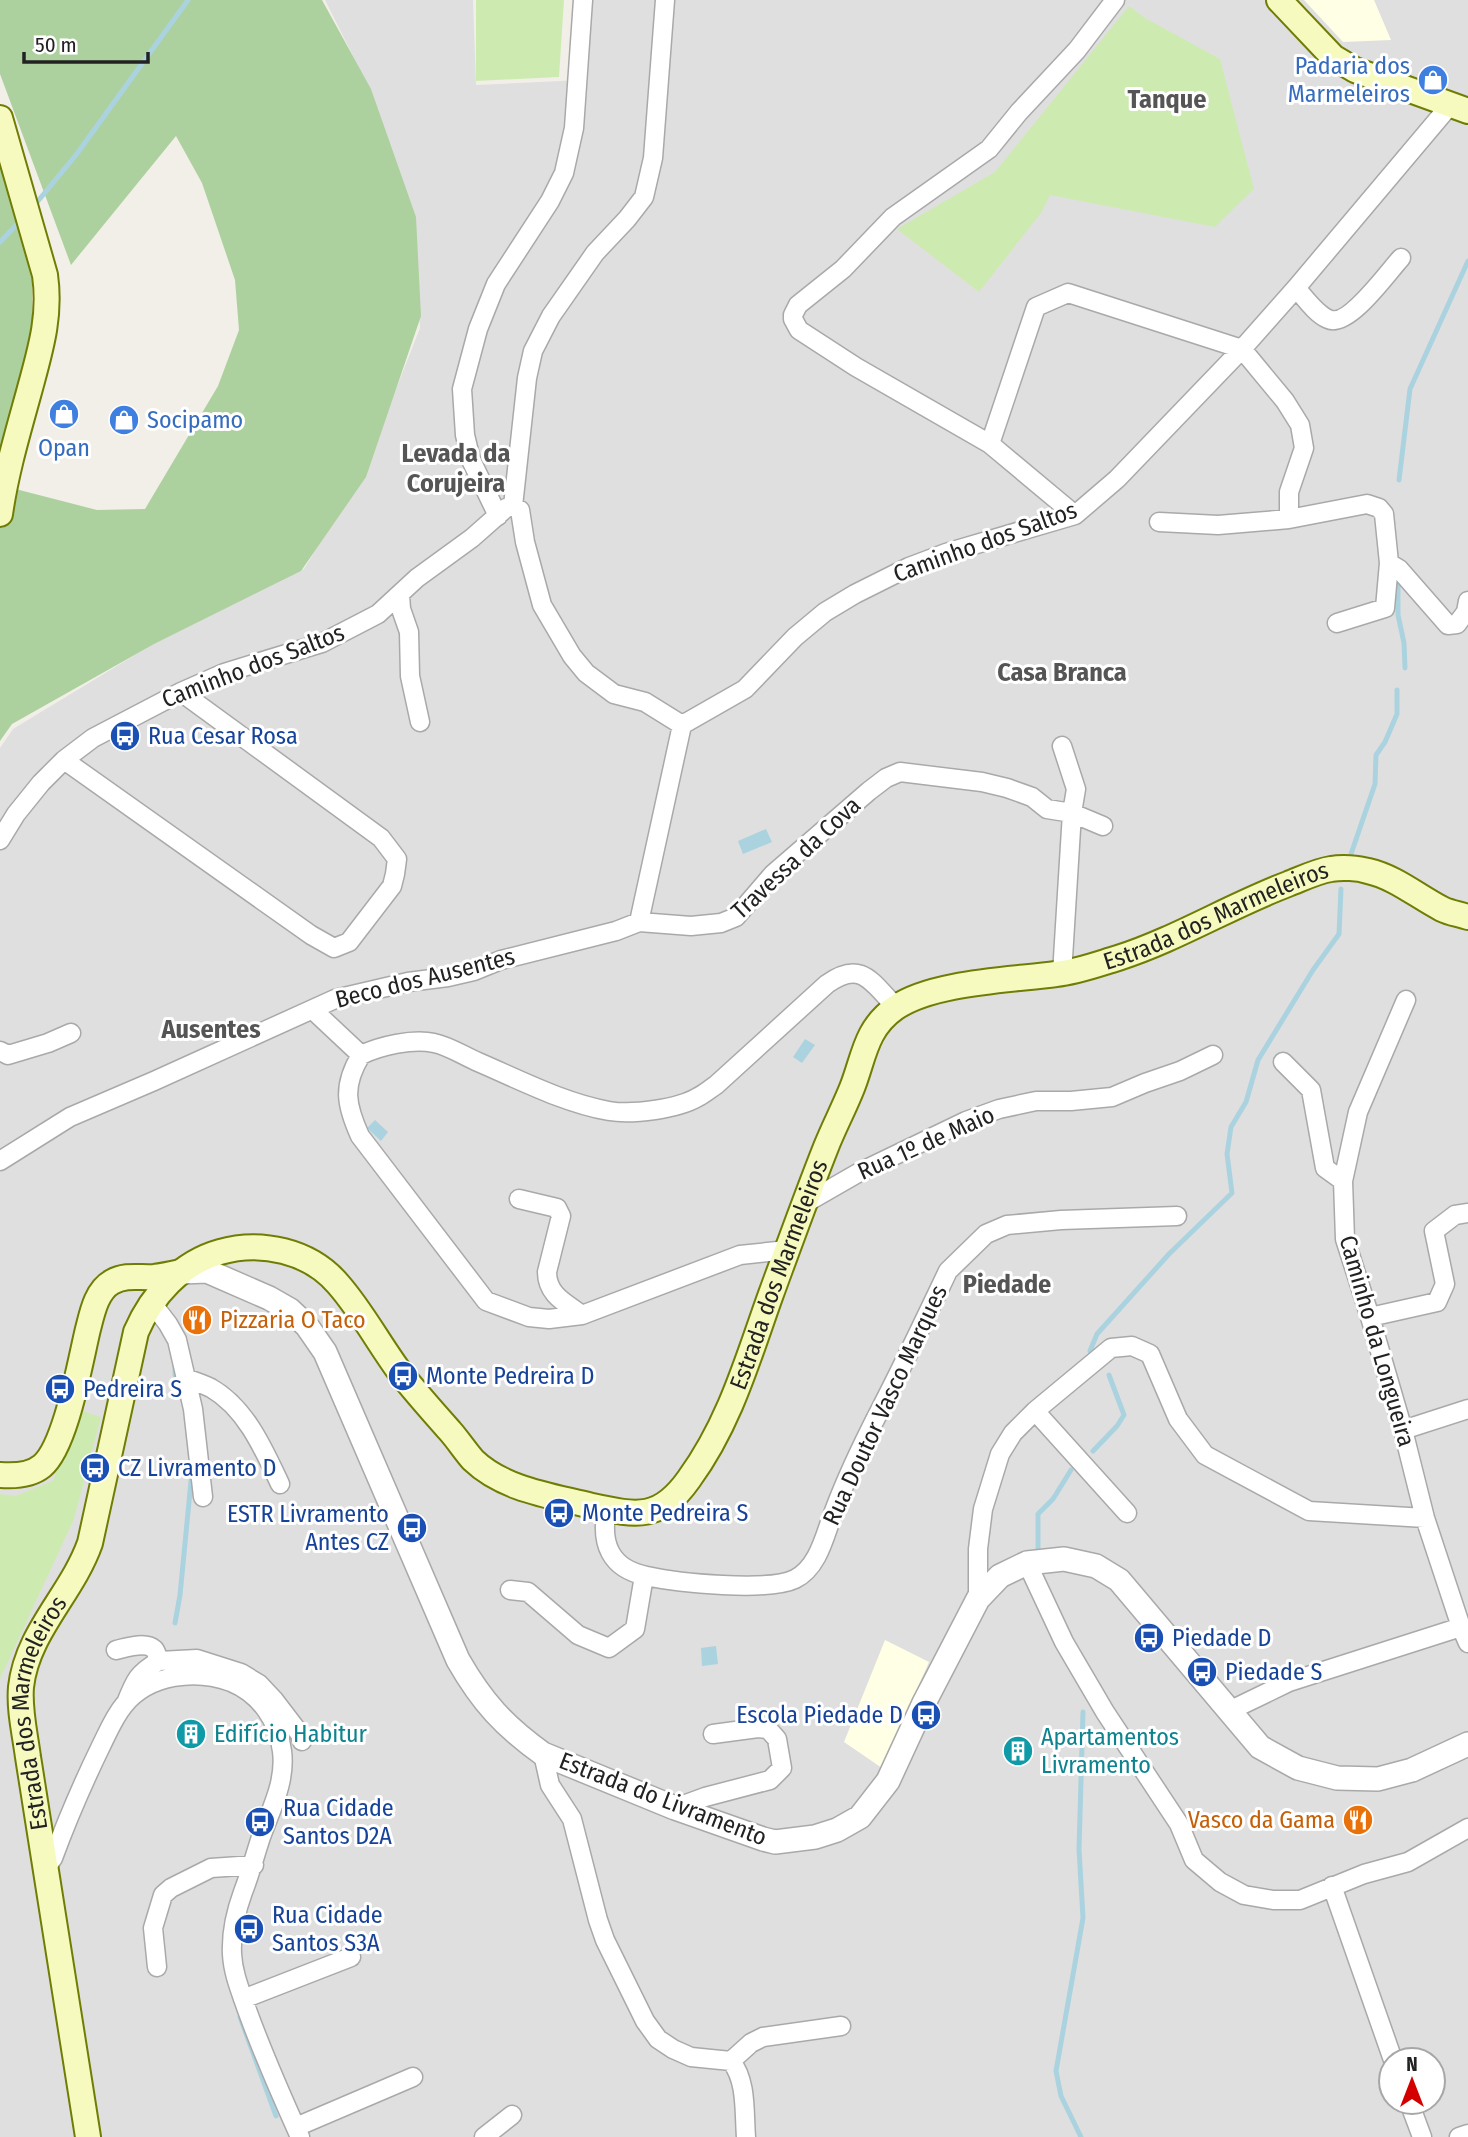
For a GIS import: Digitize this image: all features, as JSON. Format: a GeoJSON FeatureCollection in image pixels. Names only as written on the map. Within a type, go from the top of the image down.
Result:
{"type":"FeatureCollection","features":[{"type":"Feature","properties":{"kind":"main road"},"geometry":{"type":"LineString","coordinates":[[1279,0],[1333,57],[1355,70],[1460,107]]}},
{"type":"Feature","properties":{"kind":"main road"},"geometry":{"type":"LineString","coordinates":[[0,118],[45,275],[48,296],[40,353],[5,481],[0,514]]}},
{"type":"Feature","properties":{"kind":"main road","name":"Estrada dos Marmeleiros"},"geometry":{"type":"LineString","coordinates":[[88,2137],[44,1869],[21,1688],[26,1661],[34,1641],[83,1562],[90,1543],[136,1332],[160,1291],[195,1263],[215,1253],[237,1247],[263,1247],[302,1257],[327,1273],[340,1286],[403,1376],[473,1459],[487,1471],[532,1491],[607,1509],[647,1513],[667,1504],[692,1476],[716,1435],[743,1378],[787,1250],[854,1082],[865,1045],[880,1022],[896,1007],[948,989],[1006,979],[1062,974],[1121,957],[1153,945],[1253,898],[1333,868],[1366,870],[1378,874],[1444,910],[1468,917]]}},
{"type":"Feature","properties":{"kind":"main road"},"geometry":{"type":"LineString","coordinates":[[0,1475],[31,1472],[41,1466],[57,1446],[90,1319],[103,1290],[111,1282],[135,1275],[151,1277],[182,1272]]}},
{"type":"Feature","properties":{"kind":"street"},"geometry":{"type":"LineString","coordinates":[[506,511],[471,460],[463,425],[462,389],[478,329],[496,284],[550,201],[564,173],[574,128],[583,0]]}},
{"type":"Feature","properties":{"kind":"street"},"geometry":{"type":"LineString","coordinates":[[506,511],[533,351],[551,316],[594,253],[627,219],[643,197],[653,158],[665,0]]}},
{"type":"Feature","properties":{"kind":"street"},"geometry":{"type":"LineString","coordinates":[[1075,515],[989,444],[856,367],[799,330],[794,324],[793,315],[798,304],[843,269],[893,217],[989,149],[1019,112],[1077,50],[1115,0]]}},
{"type":"Feature","properties":{"kind":"street","name":"Caminho dos Saltos"},"geometry":{"type":"LineString","coordinates":[[682,725],[745,690],[795,636],[825,612],[855,594],[909,567],[946,553],[1075,515],[1117,479],[1242,349],[1460,107]]}},
{"type":"Feature","properties":{"kind":"street"},"geometry":{"type":"LineString","coordinates":[[1296,289],[1326,319],[1335,321],[1347,316],[1366,299],[1401,258]]}},
{"type":"Feature","properties":{"kind":"street"},"geometry":{"type":"LineString","coordinates":[[989,444],[1036,307],[1068,293],[1242,349],[1285,401],[1300,425],[1304,448],[1289,492],[1289,519]]}},
{"type":"Feature","properties":{"kind":"street"},"geometry":{"type":"LineString","coordinates":[[1159,522],[1218,525],[1289,519],[1367,504],[1379,508],[1384,514],[1388,563],[1385,608],[1337,623]]}},
{"type":"Feature","properties":{"kind":"street"},"geometry":{"type":"LineString","coordinates":[[506,511],[520,510],[525,542],[542,605],[572,656],[586,673],[614,694],[645,702],[682,725],[639,922]]}},
{"type":"Feature","properties":{"kind":"street","name":"Caminho dos Saltos"},"geometry":{"type":"LineString","coordinates":[[0,840],[16,814],[41,783],[64,760],[93,738],[151,706],[224,673],[323,643],[378,614],[506,511]]}},
{"type":"Feature","properties":{"kind":"street"},"geometry":{"type":"LineString","coordinates":[[1388,563],[1399,569],[1448,625],[1457,624],[1466,612],[1468,601]]}},
{"type":"Feature","properties":{"kind":"street"},"geometry":{"type":"LineString","coordinates":[[400,594],[401,609],[409,632],[410,676],[421,722]]}},
{"type":"Feature","properties":{"kind":"street"},"geometry":{"type":"LineString","coordinates":[[64,760],[311,936],[334,948],[349,942],[392,886],[397,859],[381,838],[181,692]]}},
{"type":"Feature","properties":{"kind":"street"},"geometry":{"type":"LineString","coordinates":[[1062,746],[1076,789],[1072,813],[1062,974]]}},
{"type":"Feature","properties":{"kind":"street","name":"Travessa da Cova"},"geometry":{"type":"LineString","coordinates":[[639,922],[691,926],[721,923],[736,918],[773,874],[869,791],[886,778],[900,772],[982,782],[1032,797],[1047,809],[1072,813],[1103,827]]}},
{"type":"Feature","properties":{"kind":"street","name":"Beco dos Ausentes"},"geometry":{"type":"LineString","coordinates":[[0,1161],[70,1117],[335,999],[408,982],[461,974],[501,960],[616,931],[639,922]]}},
{"type":"Feature","properties":{"kind":"street"},"geometry":{"type":"LineString","coordinates":[[787,1250],[740,1255],[582,1315],[549,1319],[529,1317],[486,1301],[360,1136],[350,1114],[347,1096],[352,1070],[361,1055],[375,1048],[398,1043],[433,1042],[543,1090],[581,1103],[611,1112],[638,1111],[672,1107],[696,1098],[716,1085],[840,974],[853,972],[864,975],[896,1007]]}},
{"type":"Feature","properties":{"kind":"street","name":"Caminho da Longueira"},"geometry":{"type":"LineString","coordinates":[[1406,1000],[1358,1112],[1343,1181],[1345,1239],[1403,1430],[1425,1518],[1464,1635]]}},
{"type":"Feature","properties":{"kind":"street"},"geometry":{"type":"LineString","coordinates":[[313,1010],[361,1055]]}},
{"type":"Feature","properties":{"kind":"street"},"geometry":{"type":"LineString","coordinates":[[0,1051],[8,1055],[48,1043],[71,1032]]}},
{"type":"Feature","properties":{"kind":"street","name":"Rua 1º de Maio"},"geometry":{"type":"LineString","coordinates":[[804,1204],[858,1172],[999,1108],[1036,1101],[1111,1097],[1180,1071],[1213,1055]]}},
{"type":"Feature","properties":{"kind":"street"},"geometry":{"type":"LineString","coordinates":[[1283,1062],[1311,1090],[1325,1168],[1343,1181]]}},
{"type":"Feature","properties":{"kind":"street"},"geometry":{"type":"LineString","coordinates":[[519,1199],[560,1211],[547,1280],[553,1294],[582,1315]]}},
{"type":"Feature","properties":{"kind":"street"},"geometry":{"type":"LineString","coordinates":[[1370,1317],[1437,1302],[1445,1284],[1434,1231],[1455,1215],[1468,1213]]}},
{"type":"Feature","properties":{"kind":"street","name":"Rua Doutor Vasco Marques"},"geometry":{"type":"LineString","coordinates":[[607,1509],[604,1539],[609,1551],[622,1566],[644,1576],[721,1584],[775,1584],[796,1578],[814,1563],[850,1468],[948,1271],[986,1234],[1007,1225],[1177,1216]]}},
{"type":"Feature","properties":{"kind":"street","name":"Estrada do Livramento"},"geometry":{"type":"LineString","coordinates":[[182,1272],[207,1271],[269,1298],[290,1310],[317,1339],[458,1660],[489,1708],[543,1754],[675,1808],[775,1842],[815,1837],[837,1830],[860,1817],[887,1781],[978,1599],[1000,1576],[1027,1563],[1064,1559],[1096,1566],[1119,1580],[1260,1747],[1298,1768],[1337,1778],[1378,1779],[1412,1770],[1468,1744]]}},
{"type":"Feature","properties":{"kind":"street"},"geometry":{"type":"LineString","coordinates":[[152,1303],[177,1340],[193,1409],[203,1497]]}},
{"type":"Feature","properties":{"kind":"street"},"geometry":{"type":"LineString","coordinates":[[978,1599],[978,1549],[986,1499],[1000,1454],[1013,1433],[1035,1411],[1111,1348],[1132,1346],[1150,1354],[1178,1419],[1205,1455],[1309,1511],[1425,1518]]}},
{"type":"Feature","properties":{"kind":"street"},"geometry":{"type":"LineString","coordinates":[[186,1378],[210,1388],[245,1419],[264,1448],[280,1484]]}},
{"type":"Feature","properties":{"kind":"street"},"geometry":{"type":"LineString","coordinates":[[1403,1430],[1468,1409]]}},
{"type":"Feature","properties":{"kind":"street"},"geometry":{"type":"LineString","coordinates":[[1035,1411],[1126,1513]]}},
{"type":"Feature","properties":{"kind":"street"},"geometry":{"type":"LineString","coordinates":[[1027,1563],[1064,1642],[1105,1713],[1179,1824],[1194,1860],[1220,1882],[1244,1895],[1273,1900],[1300,1900],[1364,1874],[1408,1862],[1468,1828]]}},
{"type":"Feature","properties":{"kind":"street"},"geometry":{"type":"LineString","coordinates":[[510,1590],[528,1592],[578,1635],[609,1648],[635,1629],[644,1576]]}},
{"type":"Feature","properties":{"kind":"street"},"geometry":{"type":"LineString","coordinates":[[1228,1711],[1289,1682],[1464,1635]]}},
{"type":"Feature","properties":{"kind":"street"},"geometry":{"type":"LineString","coordinates":[[116,1650],[150,1646],[159,1661]]}},
{"type":"Feature","properties":{"kind":"street"},"geometry":{"type":"LineString","coordinates":[[126,1703],[135,1679],[145,1669],[159,1661],[197,1659],[241,1673],[259,1684],[300,1734],[302,1741]]}},
{"type":"Feature","properties":{"kind":"street"},"geometry":{"type":"LineString","coordinates":[[44,1869],[53,1858],[90,1768],[115,1717],[126,1703],[149,1685],[177,1676],[203,1675],[229,1681],[246,1689],[268,1710],[276,1726],[282,1751],[279,1790],[242,1895],[232,1955],[239,1990],[264,2057],[298,2132],[413,2077]]}},
{"type":"Feature","properties":{"kind":"street"},"geometry":{"type":"LineString","coordinates":[[675,1808],[769,1780],[782,1768],[777,1739],[768,1729],[713,1734]]}},
{"type":"Feature","properties":{"kind":"street"},"geometry":{"type":"LineString","coordinates":[[543,1754],[550,1785],[572,1819],[605,1940],[645,2021],[658,2039],[673,2049],[691,2057],[731,2061],[739,2071],[742,2081],[746,2137]]}},
{"type":"Feature","properties":{"kind":"street"},"geometry":{"type":"LineString","coordinates":[[157,1967],[153,1928],[163,1895],[171,1888],[211,1868],[254,1865]]}},
{"type":"Feature","properties":{"kind":"street"},"geometry":{"type":"LineString","coordinates":[[1332,1886],[1388,2046]]}},
{"type":"Feature","properties":{"kind":"street"},"geometry":{"type":"LineString","coordinates":[[243,1999],[351,1957]]}},
{"type":"Feature","properties":{"kind":"street"},"geometry":{"type":"LineString","coordinates":[[731,2061],[751,2043],[763,2037],[841,2026]]}},
{"type":"Feature","properties":{"kind":"street"},"geometry":{"type":"LineString","coordinates":[[484,2137],[512,2115]]}},
{"type":"Feature","properties":{"kind":"street"},"geometry":{"type":"LineString","coordinates":[[1414,2116],[1422,2137]]}},
{"type":"Feature","properties":{"kind":"street"},"geometry":{"type":"LineString","coordinates":[[1458,2137],[1468,2134]]}},
{"type":"Feature","properties":{"kind":"shaded area"},"geometry":{"type":"Polygon","coordinates":[[[325,0],[473,0],[476,85],[581,80],[580,0],[1468,0],[1468,2137],[0,2137],[0,748],[13,729],[153,644],[304,569],[365,468],[420,328],[413,210],[370,90],[325,0]]]}},
{"type":"Feature","properties":{"kind":"shaded area"},"geometry":{"type":"Polygon","coordinates":[[[1304,0],[1374,0],[1391,40],[1343,42],[1304,0]]]}},
{"type":"Feature","properties":{"kind":"shaded area"},"geometry":{"type":"Polygon","coordinates":[[[885,1640],[929,1662],[882,1768],[844,1742],[885,1640]]]}},
{"type":"Feature","properties":{"kind":"green space"},"geometry":{"type":"Polygon","coordinates":[[[0,0],[322,0],[371,89],[416,217],[421,316],[366,477],[301,571],[154,644],[12,724],[0,741],[0,485],[97,510],[145,509],[218,386],[239,330],[235,280],[202,183],[176,136],[71,265],[0,74],[0,0]]]}},
{"type":"Feature","properties":{"kind":"green space"},"geometry":{"type":"Polygon","coordinates":[[[476,0],[564,0],[559,77],[476,81],[476,0]]]}},
{"type":"Feature","properties":{"kind":"green space"},"geometry":{"type":"Polygon","coordinates":[[[1129,6],[1145,18],[1220,59],[1254,189],[1215,227],[1050,195],[1041,213],[979,292],[897,229],[995,172],[1129,6]]]}},
{"type":"Feature","properties":{"kind":"green space"},"geometry":{"type":"Polygon","coordinates":[[[0,153],[32,274],[32,349],[0,482],[0,153]]]}},
{"type":"Feature","properties":{"kind":"green space"},"geometry":{"type":"Polygon","coordinates":[[[79,1410],[101,1417],[74,1519],[0,1679],[0,1494],[15,1496],[53,1481],[79,1410]]]}},
{"type":"Feature","properties":{"kind":"water"},"geometry":{"type":"Polygon","coordinates":[[[766,829],[772,842],[743,854],[738,841],[766,829]]]}},
{"type":"Feature","properties":{"kind":"water"},"geometry":{"type":"Polygon","coordinates":[[[805,1039],[815,1045],[802,1063],[793,1057],[805,1039]]]}},
{"type":"Feature","properties":{"kind":"water"},"geometry":{"type":"Polygon","coordinates":[[[375,1120],[388,1132],[381,1141],[367,1128],[375,1120]]]}},
{"type":"Feature","properties":{"kind":"water"},"geometry":{"type":"Polygon","coordinates":[[[716,1646],[718,1664],[702,1666],[701,1648],[716,1646]]]}},
{"type":"Feature","properties":{"kind":"waterway"},"geometry":{"type":"LineString","coordinates":[[33,207],[76,155],[188,0]]}},
{"type":"Feature","properties":{"kind":"waterway"},"geometry":{"type":"LineString","coordinates":[[0,242],[21,220]]}},
{"type":"Feature","properties":{"kind":"waterway"},"geometry":{"type":"LineString","coordinates":[[1399,480],[1410,389],[1468,261]]}},
{"type":"Feature","properties":{"kind":"waterway"},"geometry":{"type":"LineString","coordinates":[[1398,584],[1398,615],[1404,643],[1405,668]]}},
{"type":"Feature","properties":{"kind":"waterway"},"geometry":{"type":"LineString","coordinates":[[1351,854],[1375,784],[1376,755],[1397,714],[1397,690]]}},
{"type":"Feature","properties":{"kind":"waterway"},"geometry":{"type":"LineString","coordinates":[[1090,1351],[1097,1334],[1169,1254],[1232,1193],[1227,1154],[1231,1127],[1246,1102],[1258,1060],[1313,970],[1339,934],[1341,889]]}},
{"type":"Feature","properties":{"kind":"waterway"},"geometry":{"type":"LineString","coordinates":[[175,1365],[179,1386]]}},
{"type":"Feature","properties":{"kind":"waterway"},"geometry":{"type":"LineString","coordinates":[[1093,1451],[1124,1415],[1109,1375]]}},
{"type":"Feature","properties":{"kind":"waterway"},"geometry":{"type":"LineString","coordinates":[[1038,1557],[1038,1514],[1053,1499],[1071,1470]]}},
{"type":"Feature","properties":{"kind":"waterway"},"geometry":{"type":"LineString","coordinates":[[175,1623],[192,1471]]}},
{"type":"Feature","properties":{"kind":"waterway"},"geometry":{"type":"LineString","coordinates":[[1081,2137],[1061,2096],[1056,2071],[1083,1918],[1079,1849],[1083,1712]]}},
{"type":"Feature","properties":{"kind":"waterway"},"geometry":{"type":"LineString","coordinates":[[240,2017],[276,2116]]}},
{"type":"Feature","properties":{"kind":"place","name":"Padaria dos Marmeleiros"},"geometry":{"type":"Point","coordinates":[1433,80]}},
{"type":"Feature","properties":{"kind":"place","name":"Opan"},"geometry":{"type":"Point","coordinates":[64,414]}},
{"type":"Feature","properties":{"kind":"place","name":"Socipamo"},"geometry":{"type":"Point","coordinates":[124,420]}},
{"type":"Feature","properties":{"kind":"place","name":"Rua Cesar Rosa"},"geometry":{"type":"Point","coordinates":[125,736]}},
{"type":"Feature","properties":{"kind":"place","name":"Pizzaria O Taco"},"geometry":{"type":"Point","coordinates":[197,1320]}},
{"type":"Feature","properties":{"kind":"place","name":"Monte Pedreira D"},"geometry":{"type":"Point","coordinates":[403,1376]}},
{"type":"Feature","properties":{"kind":"place","name":"Pedreira S"},"geometry":{"type":"Point","coordinates":[60,1389]}},
{"type":"Feature","properties":{"kind":"place","name":"CZ Livramento D"},"geometry":{"type":"Point","coordinates":[95,1468]}},
{"type":"Feature","properties":{"kind":"place","name":"Monte Pedreira S"},"geometry":{"type":"Point","coordinates":[559,1513]}},
{"type":"Feature","properties":{"kind":"place","name":"ESTR Livramento Antes CZ"},"geometry":{"type":"Point","coordinates":[412,1528]}},
{"type":"Feature","properties":{"kind":"place","name":"Piedade D"},"geometry":{"type":"Point","coordinates":[1149,1638]}},
{"type":"Feature","properties":{"kind":"place","name":"Piedade S"},"geometry":{"type":"Point","coordinates":[1202,1672]}},
{"type":"Feature","properties":{"kind":"place","name":"Escola Piedade D"},"geometry":{"type":"Point","coordinates":[926,1715]}},
{"type":"Feature","properties":{"kind":"place","name":"Edifício Habitur"},"geometry":{"type":"Point","coordinates":[191,1734]}},
{"type":"Feature","properties":{"kind":"place","name":"Apartamentos Livramento"},"geometry":{"type":"Point","coordinates":[1018,1751]}},
{"type":"Feature","properties":{"kind":"place","name":"Vasco da Gama"},"geometry":{"type":"Point","coordinates":[1358,1820]}},
{"type":"Feature","properties":{"kind":"place","name":"Rua Cidade Santos D2A"},"geometry":{"type":"Point","coordinates":[260,1822]}},
{"type":"Feature","properties":{"kind":"place","name":"Rua Cidade Santos S3A"},"geometry":{"type":"Point","coordinates":[249,1929]}},
{"type":"Feature","properties":{"kind":"district","name":"Tanque"},"geometry":{"type":"Point","coordinates":[1167,99]}},
{"type":"Feature","properties":{"kind":"district","name":"Levada da Corujeira"},"geometry":{"type":"Point","coordinates":[456,468]}},
{"type":"Feature","properties":{"kind":"district","name":"Casa Branca"},"geometry":{"type":"Point","coordinates":[1062,672]}},
{"type":"Feature","properties":{"kind":"district","name":"Ausentes"},"geometry":{"type":"Point","coordinates":[211,1029]}},
{"type":"Feature","properties":{"kind":"district","name":"Piedade"},"geometry":{"type":"Point","coordinates":[1007,1284]}}]}
